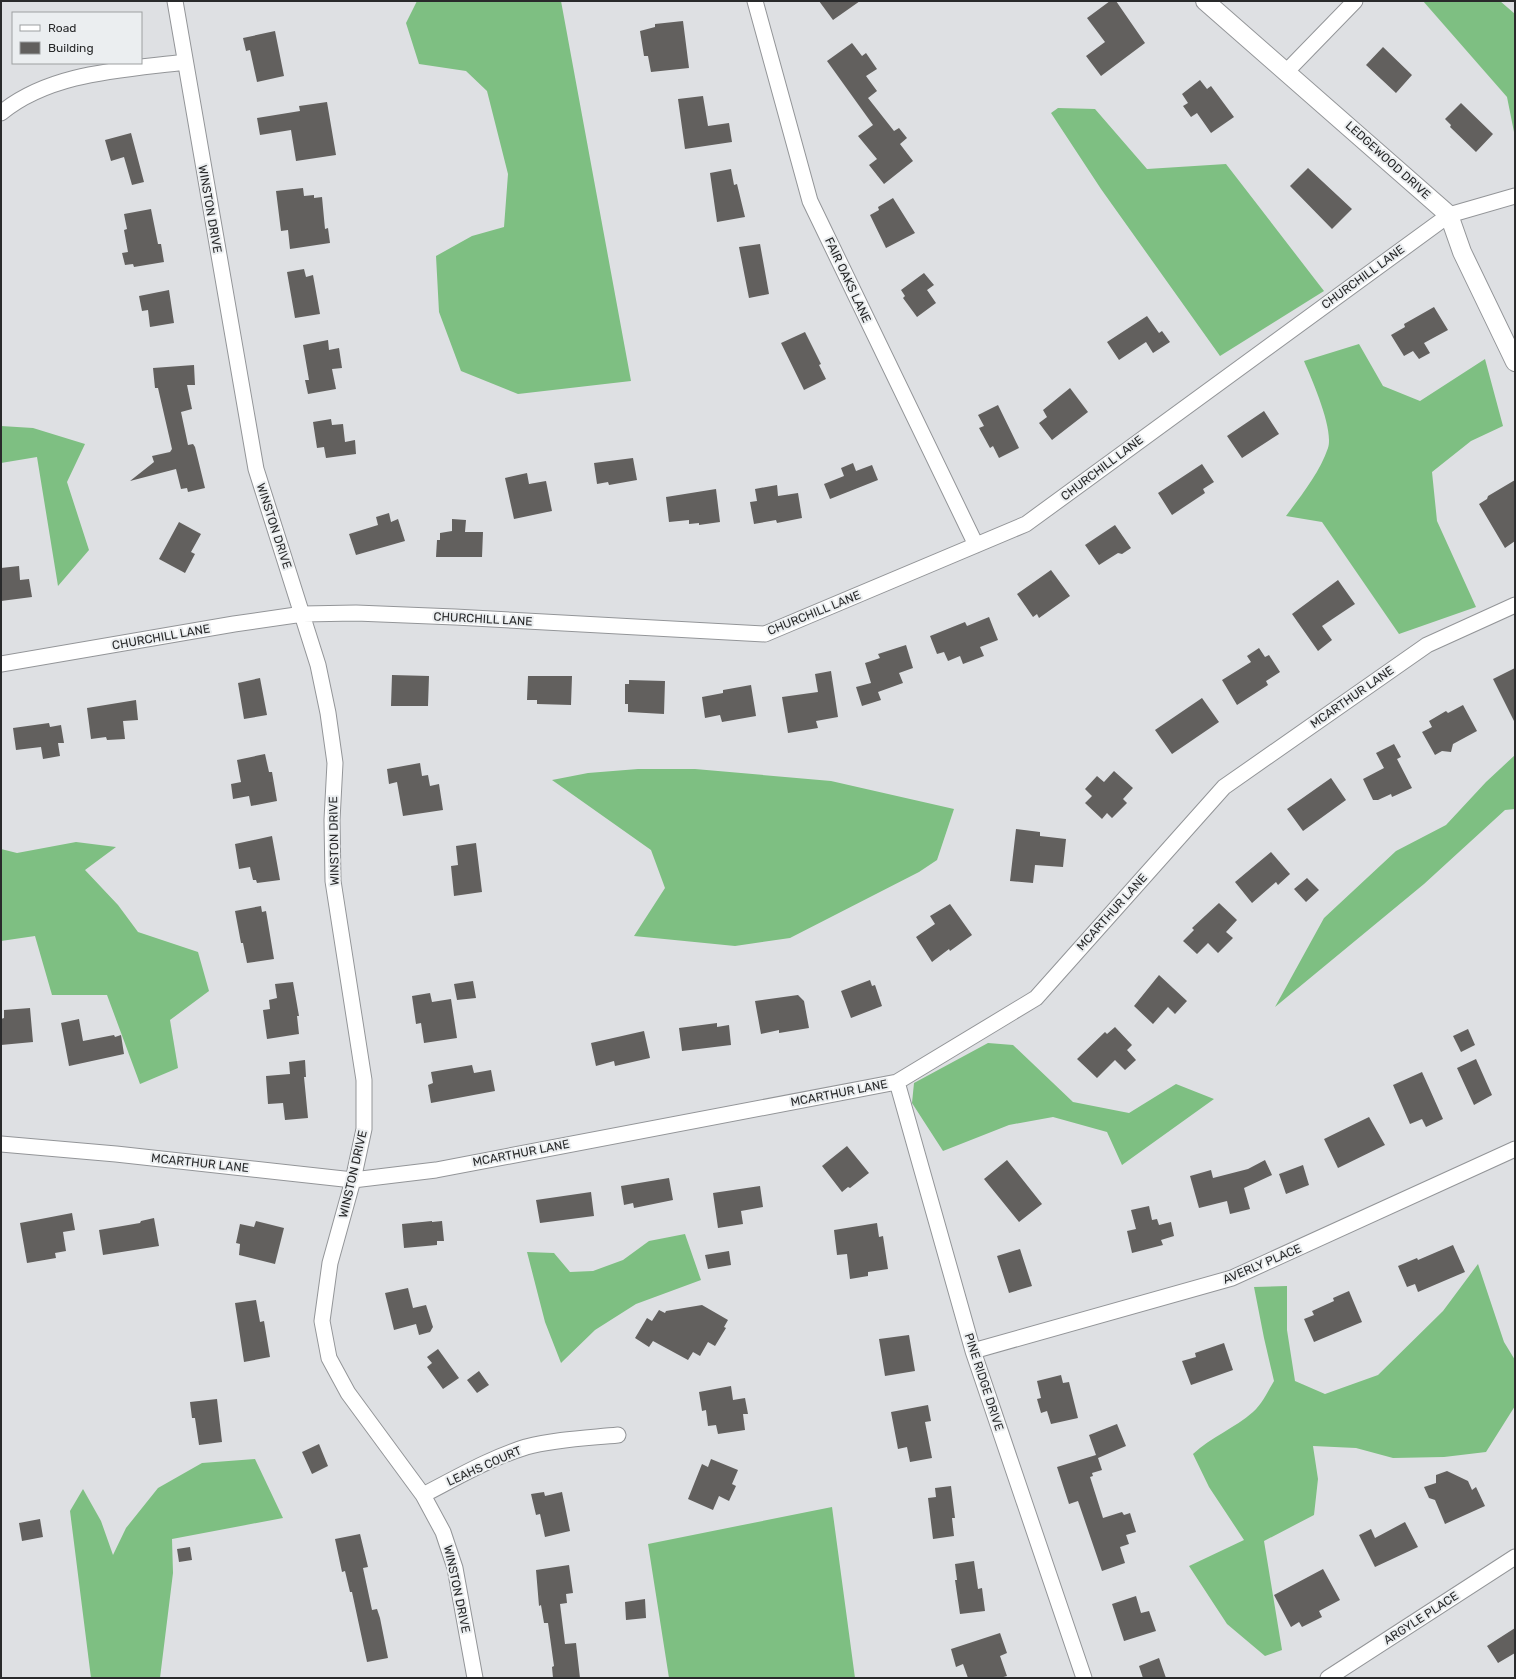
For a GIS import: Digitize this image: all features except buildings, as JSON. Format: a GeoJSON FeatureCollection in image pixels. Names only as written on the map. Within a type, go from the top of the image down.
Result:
{"type":"FeatureCollection","features":[{"type":"Feature","properties":{"kind":"street","name":"WINSTON DRIVE"},"geometry":{"type":"LineString","coordinates":[[175,1],[256,469],[318,665],[328,713],[335,763],[332,820],[333,881],[364,1080],[364,1129],[353,1180],[329,1270],[322,1321],[329,1358],[348,1393],[423,1495],[444,1532],[455,1568],[475,1678]]}},
{"type":"Feature","properties":{"kind":"street","name":"FAIR OAKS LANE"},"geometry":{"type":"LineString","coordinates":[[755,1],[810,201],[976,545]]}},
{"type":"Feature","properties":{"kind":"street","name":"LEDGEWOOD DRIVE"},"geometry":{"type":"LineString","coordinates":[[1205,1],[1287,71],[1449,215],[1462,252],[1515,362]]}},
{"type":"Feature","properties":{"kind":"street"},"geometry":{"type":"LineString","coordinates":[[1287,71],[1355,1]]}},
{"type":"Feature","properties":{"kind":"street"},"geometry":{"type":"LineString","coordinates":[[1,113],[17,100],[56,83],[104,73],[185,62]]}},
{"type":"Feature","properties":{"kind":"street","name":"CHURCHILL LANE"},"geometry":{"type":"LineString","coordinates":[[1,664],[234,624],[303,614],[356,613],[455,617],[765,634],[1026,524],[1449,215],[1515,196]]}},
{"type":"Feature","properties":{"kind":"street","name":"MCARTHUR LANE"},"geometry":{"type":"LineString","coordinates":[[1,1144],[124,1155],[353,1180],[436,1170],[896,1082],[1036,998],[1224,787],[1427,645],[1515,605]]}},
{"type":"Feature","properties":{"kind":"street","name":"PINE RIDGE DRIVE"},"geometry":{"type":"LineString","coordinates":[[896,1082],[973,1351],[1084,1678]]}},
{"type":"Feature","properties":{"kind":"street","name":"AVERLY PLACE"},"geometry":{"type":"LineString","coordinates":[[973,1351],[1232,1278],[1515,1149]]}},
{"type":"Feature","properties":{"kind":"street","name":"LEAHS COURT"},"geometry":{"type":"LineString","coordinates":[[423,1495],[485,1463],[527,1447],[576,1439],[618,1435]]}},
{"type":"Feature","properties":{"kind":"street","name":"ARGYLE PLACE"},"geometry":{"type":"LineString","coordinates":[[1328,1678],[1515,1557]]}},
{"type":"Feature","properties":{"kind":"green space"},"geometry":{"type":"Polygon","coordinates":[[[417,1],[561,1],[631,381],[518,394],[461,371],[439,312],[436,256],[472,236],[504,227],[508,174],[487,91],[466,71],[419,64],[406,23],[417,1]]]}},
{"type":"Feature","properties":{"kind":"green space"},"geometry":{"type":"Polygon","coordinates":[[[1423,1],[1500,1],[1515,14],[1515,137],[1507,97],[1423,1]]]}},
{"type":"Feature","properties":{"kind":"green space"},"geometry":{"type":"Polygon","coordinates":[[[1058,108],[1095,109],[1147,169],[1226,164],[1324,291],[1220,356],[1101,189],[1051,113],[1058,108]]]}},
{"type":"Feature","properties":{"kind":"green space"},"geometry":{"type":"Polygon","coordinates":[[[1359,344],[1383,386],[1420,401],[1485,359],[1503,426],[1471,441],[1432,472],[1437,521],[1476,607],[1399,634],[1322,522],[1286,516],[1310,484],[1325,457],[1329,440],[1328,429],[1321,404],[1304,361],[1359,344]]]}},
{"type":"Feature","properties":{"kind":"green space"},"geometry":{"type":"Polygon","coordinates":[[[1,426],[33,428],[85,444],[67,482],[89,550],[58,586],[37,457],[1,463],[1,426]]]}},
{"type":"Feature","properties":{"kind":"green space"},"geometry":{"type":"Polygon","coordinates":[[[1515,755],[1515,809],[1505,810],[1424,884],[1275,1007],[1324,918],[1396,851],[1446,825],[1486,782],[1515,755]]]}},
{"type":"Feature","properties":{"kind":"green space"},"geometry":{"type":"Polygon","coordinates":[[[638,769],[695,769],[831,781],[954,809],[937,860],[919,872],[790,938],[735,946],[634,936],[665,888],[651,850],[552,780],[588,773],[638,769]]]}},
{"type":"Feature","properties":{"kind":"green space"},"geometry":{"type":"Polygon","coordinates":[[[76,842],[116,847],[85,870],[118,905],[138,932],[198,952],[209,991],[170,1020],[178,1068],[140,1084],[107,995],[52,995],[35,936],[1,941],[1,849],[17,853],[76,842]]]}},
{"type":"Feature","properties":{"kind":"green space"},"geometry":{"type":"Polygon","coordinates":[[[988,1043],[1013,1045],[1073,1102],[1129,1113],[1176,1084],[1214,1099],[1122,1165],[1107,1132],[1053,1117],[1009,1125],[943,1151],[912,1103],[914,1083],[988,1043]]]}},
{"type":"Feature","properties":{"kind":"green space"},"geometry":{"type":"Polygon","coordinates":[[[685,1234],[701,1280],[636,1304],[595,1330],[561,1363],[545,1322],[527,1252],[554,1253],[570,1272],[593,1271],[623,1260],[649,1241],[685,1234]]]}},
{"type":"Feature","properties":{"kind":"green space"},"geometry":{"type":"Polygon","coordinates":[[[1478,1264],[1504,1342],[1515,1360],[1515,1406],[1486,1452],[1444,1457],[1393,1458],[1356,1448],[1313,1446],[1318,1479],[1314,1515],[1264,1541],[1282,1650],[1265,1656],[1227,1624],[1189,1566],[1244,1540],[1209,1487],[1193,1454],[1253,1412],[1262,1401],[1274,1381],[1254,1287],[1287,1286],[1287,1330],[1295,1381],[1325,1394],[1378,1375],[1443,1311],[1478,1264]]]}},
{"type":"Feature","properties":{"kind":"green space"},"geometry":{"type":"Polygon","coordinates":[[[255,1459],[283,1518],[172,1539],[173,1573],[160,1678],[91,1678],[70,1511],[83,1489],[101,1521],[113,1555],[126,1528],[158,1488],[202,1463],[255,1459]]]}},
{"type":"Feature","properties":{"kind":"green space"},"geometry":{"type":"Polygon","coordinates":[[[832,1507],[855,1678],[669,1678],[648,1544],[832,1507]]]}}]}
